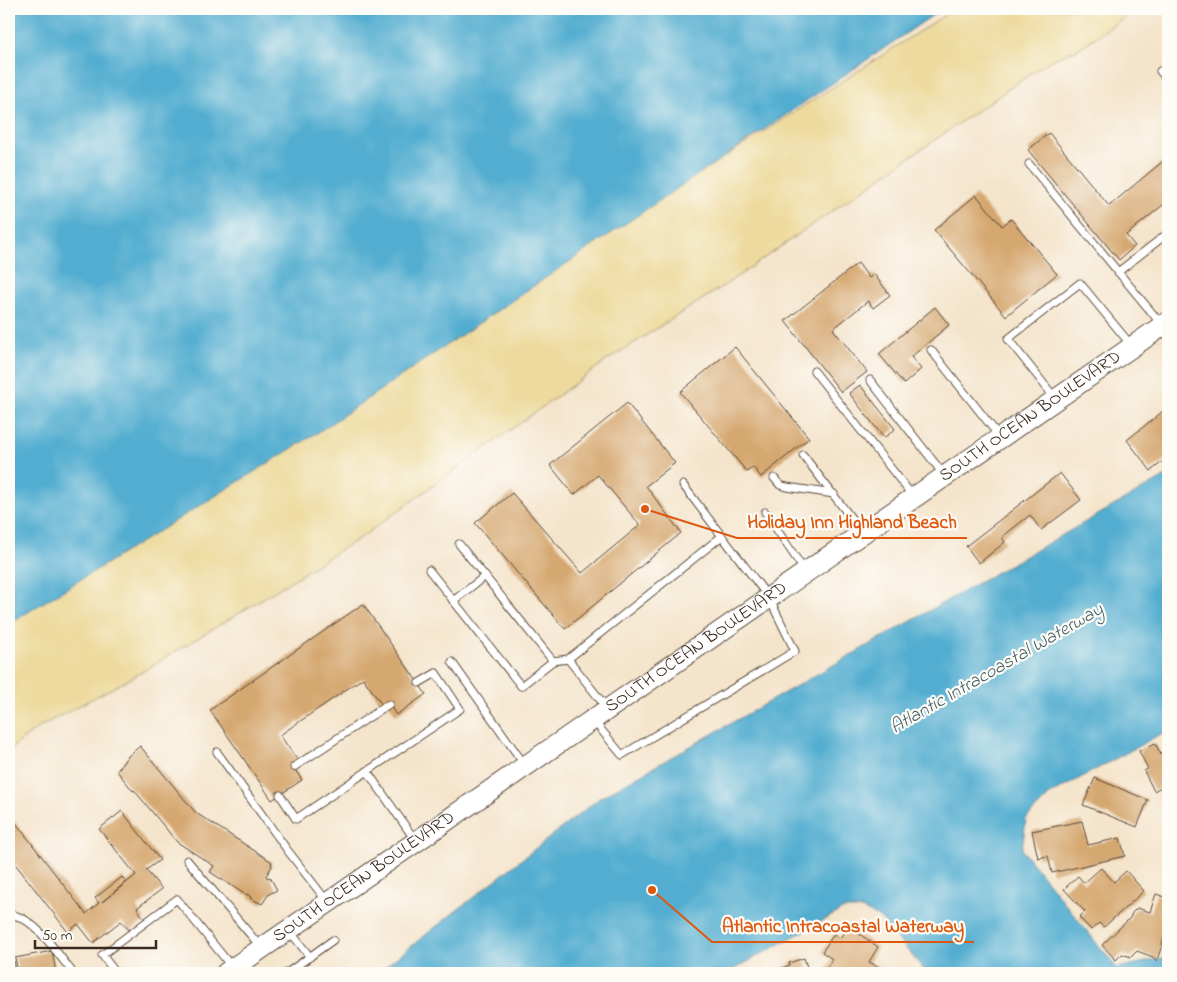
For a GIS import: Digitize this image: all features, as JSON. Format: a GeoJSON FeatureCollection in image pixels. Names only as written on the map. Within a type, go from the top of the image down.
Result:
{"type":"FeatureCollection","features":[{"type":"Feature","properties":{"kind":"main road","name":"SOUTH OCEAN BOULEVARD"},"geometry":{"type":"LineString","coordinates":[[229,971],[1000,438],[1133,347],[1166,327]]}},
{"type":"Feature","properties":{"kind":"lane"},"geometry":{"type":"LineString","coordinates":[[1160,71],[1168,81]]}},
{"type":"Feature","properties":{"kind":"lane"},"geometry":{"type":"LineString","coordinates":[[1029,164],[1166,327]]}},
{"type":"Feature","properties":{"kind":"lane"},"geometry":{"type":"LineString","coordinates":[[1118,272],[1168,233]]}},
{"type":"Feature","properties":{"kind":"lane"},"geometry":{"type":"LineString","coordinates":[[1056,400],[1008,339],[1080,283],[1133,347]]}},
{"type":"Feature","properties":{"kind":"lane"},"geometry":{"type":"LineString","coordinates":[[931,350],[1000,438]]}},
{"type":"Feature","properties":{"kind":"lane"},"geometry":{"type":"LineString","coordinates":[[814,370],[914,498]]}},
{"type":"Feature","properties":{"kind":"lane"},"geometry":{"type":"LineString","coordinates":[[870,380],[945,476]]}},
{"type":"Feature","properties":{"kind":"lane"},"geometry":{"type":"LineString","coordinates":[[803,455],[863,533]]}},
{"type":"Feature","properties":{"kind":"lane"},"geometry":{"type":"LineString","coordinates":[[774,478],[780,484],[787,487],[834,494]]}},
{"type":"Feature","properties":{"kind":"lane"},"geometry":{"type":"LineString","coordinates":[[568,659],[622,755],[795,652],[769,598],[683,485]]}},
{"type":"Feature","properties":{"kind":"lane"},"geometry":{"type":"LineString","coordinates":[[765,512],[806,573]]}},
{"type":"Feature","properties":{"kind":"lane"},"geometry":{"type":"LineString","coordinates":[[429,570],[522,686],[553,661],[568,659],[722,536]]}},
{"type":"Feature","properties":{"kind":"lane"},"geometry":{"type":"LineString","coordinates":[[459,544],[553,661]]}},
{"type":"Feature","properties":{"kind":"lane"},"geometry":{"type":"LineString","coordinates":[[453,601],[485,576]]}},
{"type":"Feature","properties":{"kind":"lane"},"geometry":{"type":"LineString","coordinates":[[452,662],[525,767]]}},
{"type":"Feature","properties":{"kind":"lane"},"geometry":{"type":"LineString","coordinates":[[280,795],[296,819],[460,708],[436,673],[419,683]]}},
{"type":"Feature","properties":{"kind":"lane"},"geometry":{"type":"LineString","coordinates":[[294,767],[388,704]]}},
{"type":"Feature","properties":{"kind":"lane"},"geometry":{"type":"LineString","coordinates":[[217,752],[328,903]]}},
{"type":"Feature","properties":{"kind":"lane"},"geometry":{"type":"LineString","coordinates":[[367,771],[416,842]]}},
{"type":"Feature","properties":{"kind":"lane"},"geometry":{"type":"LineString","coordinates":[[187,860],[262,948]]}},
{"type":"Feature","properties":{"kind":"lane"},"geometry":{"type":"LineString","coordinates":[[116,973],[102,955],[177,898],[229,971]]}},
{"type":"Feature","properties":{"kind":"lane"},"geometry":{"type":"LineString","coordinates":[[9,916],[15,915],[27,921],[37,930],[73,973]]}},
{"type":"Feature","properties":{"kind":"lane"},"geometry":{"type":"LineString","coordinates":[[288,930],[310,957]]}},
{"type":"Feature","properties":{"kind":"lane"},"geometry":{"type":"LineString","coordinates":[[287,973],[333,940]]}},
{"type":"Feature","properties":{"kind":"sand"},"geometry":{"type":"Polygon","coordinates":[[[954,9],[1137,9],[1078,49],[1049,61],[728,283],[609,359],[366,534],[135,676],[39,727],[9,750],[9,619],[954,9]]]}},
{"type":"Feature","properties":{"kind":"water"},"geometry":{"type":"Polygon","coordinates":[[[9,9],[942,9],[317,433],[9,624],[9,9]]]}},
{"type":"Feature","properties":{"kind":"water"},"geometry":{"type":"Polygon","coordinates":[[[1168,475],[1168,730],[1051,794],[1026,819],[1022,850],[1117,968],[1168,957],[1168,973],[927,973],[879,917],[861,909],[844,909],[727,973],[377,973],[601,797],[1168,475]]]}},
{"type":"Feature","properties":{"kind":"building"},"geometry":{"type":"Polygon","coordinates":[[[1049,133],[1109,206],[1168,157],[1168,201],[1126,235],[1135,246],[1119,260],[1028,150],[1049,133]]]}},
{"type":"Feature","properties":{"kind":"building"},"geometry":{"type":"Polygon","coordinates":[[[976,195],[1002,226],[1011,219],[1057,274],[1006,316],[934,230],[976,195]]]}},
{"type":"Feature","properties":{"kind":"building"},"geometry":{"type":"Polygon","coordinates":[[[858,263],[869,278],[874,274],[890,295],[873,308],[868,301],[833,329],[867,372],[841,392],[785,321],[858,263]]]}},
{"type":"Feature","properties":{"kind":"building"},"geometry":{"type":"Polygon","coordinates":[[[935,307],[949,325],[911,357],[921,369],[904,384],[879,354],[935,307]]]}},
{"type":"Feature","properties":{"kind":"building"},"geometry":{"type":"Polygon","coordinates":[[[735,347],[809,438],[761,477],[753,467],[747,472],[680,392],[735,347]]]}},
{"type":"Feature","properties":{"kind":"building"},"geometry":{"type":"Polygon","coordinates":[[[860,385],[895,429],[884,438],[849,393],[860,385]]]}},
{"type":"Feature","properties":{"kind":"building"},"geometry":{"type":"Polygon","coordinates":[[[627,403],[675,463],[646,486],[681,533],[565,629],[475,523],[512,493],[582,573],[640,525],[598,475],[574,495],[550,465],[627,403]]]}},
{"type":"Feature","properties":{"kind":"building"},"geometry":{"type":"Polygon","coordinates":[[[1168,407],[1168,457],[1151,471],[1127,440],[1168,407]]]}},
{"type":"Feature","properties":{"kind":"building"},"geometry":{"type":"Polygon","coordinates":[[[1060,473],[1081,500],[1041,530],[1030,515],[1002,537],[1005,542],[979,563],[966,546],[1060,473]]]}},
{"type":"Feature","properties":{"kind":"building"},"geometry":{"type":"Polygon","coordinates":[[[363,604],[426,694],[396,715],[387,701],[382,705],[363,678],[280,735],[298,761],[292,765],[302,780],[272,800],[210,710],[363,604]]]}},
{"type":"Feature","properties":{"kind":"building"},"geometry":{"type":"Polygon","coordinates":[[[1168,734],[1168,746],[1163,737],[1168,734]]]}},
{"type":"Feature","properties":{"kind":"building"},"geometry":{"type":"Polygon","coordinates":[[[1155,743],[1168,768],[1168,783],[1154,791],[1144,771],[1148,769],[1139,751],[1155,743]]]}},
{"type":"Feature","properties":{"kind":"building"},"geometry":{"type":"Polygon","coordinates":[[[140,746],[196,813],[272,862],[272,866],[266,876],[267,878],[270,877],[277,890],[269,894],[262,904],[210,872],[214,866],[177,842],[117,771],[127,757],[140,746]]]}},
{"type":"Feature","properties":{"kind":"building"},"geometry":{"type":"Polygon","coordinates":[[[1095,778],[1148,800],[1137,827],[1083,805],[1095,778]]]}},
{"type":"Feature","properties":{"kind":"building"},"geometry":{"type":"Polygon","coordinates":[[[122,811],[160,860],[146,870],[162,889],[137,908],[145,920],[130,931],[121,921],[93,943],[78,924],[68,932],[9,856],[9,814],[86,914],[99,903],[95,898],[122,877],[126,882],[102,902],[136,875],[99,829],[122,811]]]}},
{"type":"Feature","properties":{"kind":"building"},"geometry":{"type":"Polygon","coordinates":[[[1082,821],[1088,845],[1120,838],[1125,856],[1052,873],[1048,856],[1038,858],[1032,831],[1082,821]]]}},
{"type":"Feature","properties":{"kind":"building"},"geometry":{"type":"Polygon","coordinates":[[[1101,868],[1114,882],[1126,871],[1144,891],[1104,927],[1099,923],[1091,930],[1079,917],[1085,912],[1064,889],[1078,876],[1084,883],[1101,868]]]}},
{"type":"Feature","properties":{"kind":"building"},"geometry":{"type":"Polygon","coordinates":[[[1156,894],[1168,898],[1168,925],[1157,961],[1153,957],[1137,951],[1131,957],[1122,954],[1116,960],[1102,945],[1130,918],[1137,908],[1150,912],[1156,894]]]}},
{"type":"Feature","properties":{"kind":"building"},"geometry":{"type":"Polygon","coordinates":[[[848,926],[878,947],[869,962],[893,973],[832,973],[826,969],[832,959],[822,952],[834,934],[840,938],[848,926]]]}},
{"type":"Feature","properties":{"kind":"building"},"geometry":{"type":"Polygon","coordinates":[[[52,951],[56,972],[18,973],[15,958],[52,951]]]}},
{"type":"Feature","properties":{"kind":"building"},"geometry":{"type":"Polygon","coordinates":[[[804,958],[809,973],[769,973],[790,965],[789,963],[804,958]]]}},
{"type":"Feature","properties":{"kind":"building"},"geometry":{"type":"Polygon","coordinates":[[[9,962],[14,962],[14,973],[9,973],[9,962]]]}},
{"type":"Feature","properties":{"kind":"place","name":"Holiday Inn Highland Beach"},"geometry":{"type":"Point","coordinates":[645,509]}},
{"type":"Feature","properties":{"kind":"place","name":"Atlantic Intracoastal Waterway"},"geometry":{"type":"Point","coordinates":[652,890]}}]}
